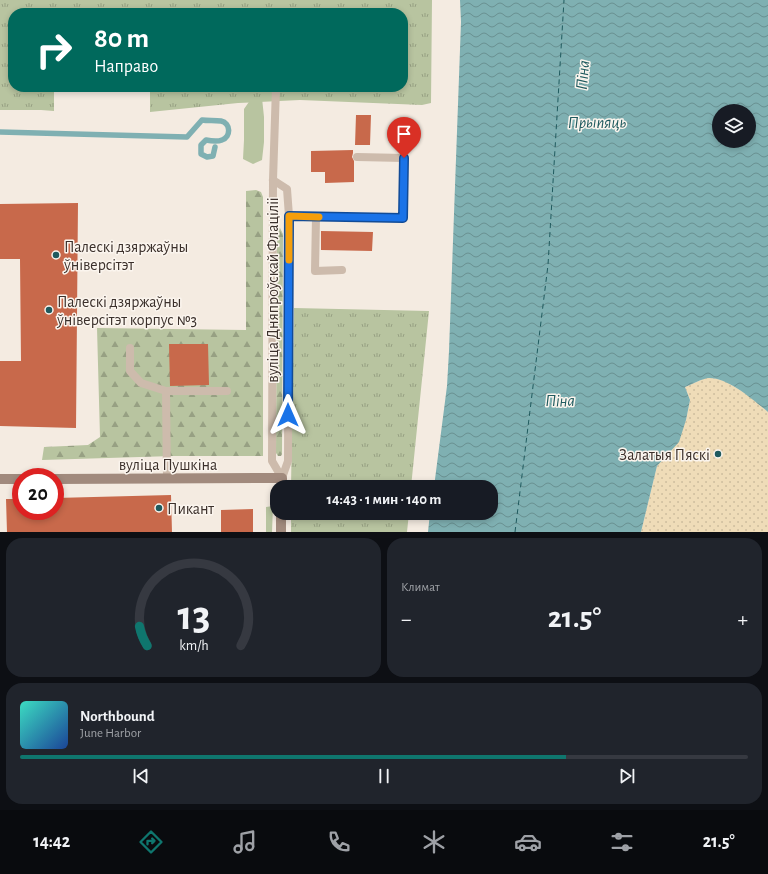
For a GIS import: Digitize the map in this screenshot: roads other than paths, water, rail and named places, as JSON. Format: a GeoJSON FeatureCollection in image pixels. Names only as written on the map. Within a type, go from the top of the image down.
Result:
{"type":"FeatureCollection","features":[{"type":"Feature","properties":{"kind":"street"},"geometry":{"type":"LineString","coordinates":[[0,479],[12,479]]}},
{"type":"Feature","properties":{"kind":"street","name":"вуліца Пушкіна"},"geometry":{"type":"LineString","coordinates":[[64,479],[167,479],[270,483]]}},
{"type":"Feature","properties":{"kind":"street"},"geometry":{"type":"LineString","coordinates":[[281,520],[281,532]]}},
{"type":"Feature","properties":{"kind":"lane","name":"вуліца Дняпроўскай Флаціліі"},"geometry":{"type":"LineString","coordinates":[[276,92],[273,180],[272,461],[281,480]]}},
{"type":"Feature","properties":{"kind":"lane"},"geometry":{"type":"LineString","coordinates":[[289,216],[403,218],[404,158],[357,157]]}},
{"type":"Feature","properties":{"kind":"lane","name":"вуліца Дняпроўскай Флаціліі"},"geometry":{"type":"LineString","coordinates":[[273,180],[287,189],[289,216],[288,462],[283,480]]}},
{"type":"Feature","properties":{"kind":"lane"},"geometry":{"type":"LineString","coordinates":[[316,217],[315,271],[342,270]]}},
{"type":"Feature","properties":{"kind":"lane"},"geometry":{"type":"LineString","coordinates":[[130,348],[130,370],[142,383],[166,392],[227,390]]}},
{"type":"Feature","properties":{"kind":"lane"},"geometry":{"type":"LineString","coordinates":[[166,392],[167,479]]}},
{"type":"Feature","properties":{"kind":"water"},"geometry":{"type":"Polygon","coordinates":[[[460,0],[768,0],[768,412],[740,390],[717,379],[706,378],[685,387],[690,400],[686,420],[679,442],[657,466],[641,532],[428,532],[429,520],[498,520],[498,480],[435,480],[447,386],[461,22],[460,0]]]}},
{"type":"Feature","properties":{"kind":"waterway"},"geometry":{"type":"LineString","coordinates":[[0,132],[187,137],[202,120],[221,121],[227,124],[229,130],[227,136],[220,141],[206,140],[201,145],[201,154],[207,157],[213,156],[215,147]]}},
{"type":"Feature","properties":{"kind":"place","name":"Палескі дзяржаўны ўніверсітэт"},"geometry":{"type":"Point","coordinates":[56,255]}},
{"type":"Feature","properties":{"kind":"place","name":"Палескі дзяржаўны ўніверсітэт корпус №3"},"geometry":{"type":"Point","coordinates":[49,310]}},
{"type":"Feature","properties":{"kind":"place","name":"Залатыя Пяскі"},"geometry":{"type":"Point","coordinates":[718,454]}},
{"type":"Feature","properties":{"kind":"place","name":"Пикант"},"geometry":{"type":"Point","coordinates":[159,508]}},
{"type":"Feature","properties":{"kind":"water label","name":"Піна"},"geometry":{"type":"Point","coordinates":[582,75]}},
{"type":"Feature","properties":{"kind":"water label","name":"Прыпяць"},"geometry":{"type":"Point","coordinates":[597,122]}},
{"type":"Feature","properties":{"kind":"water label","name":"Піна"},"geometry":{"type":"Point","coordinates":[560,400]}}]}
